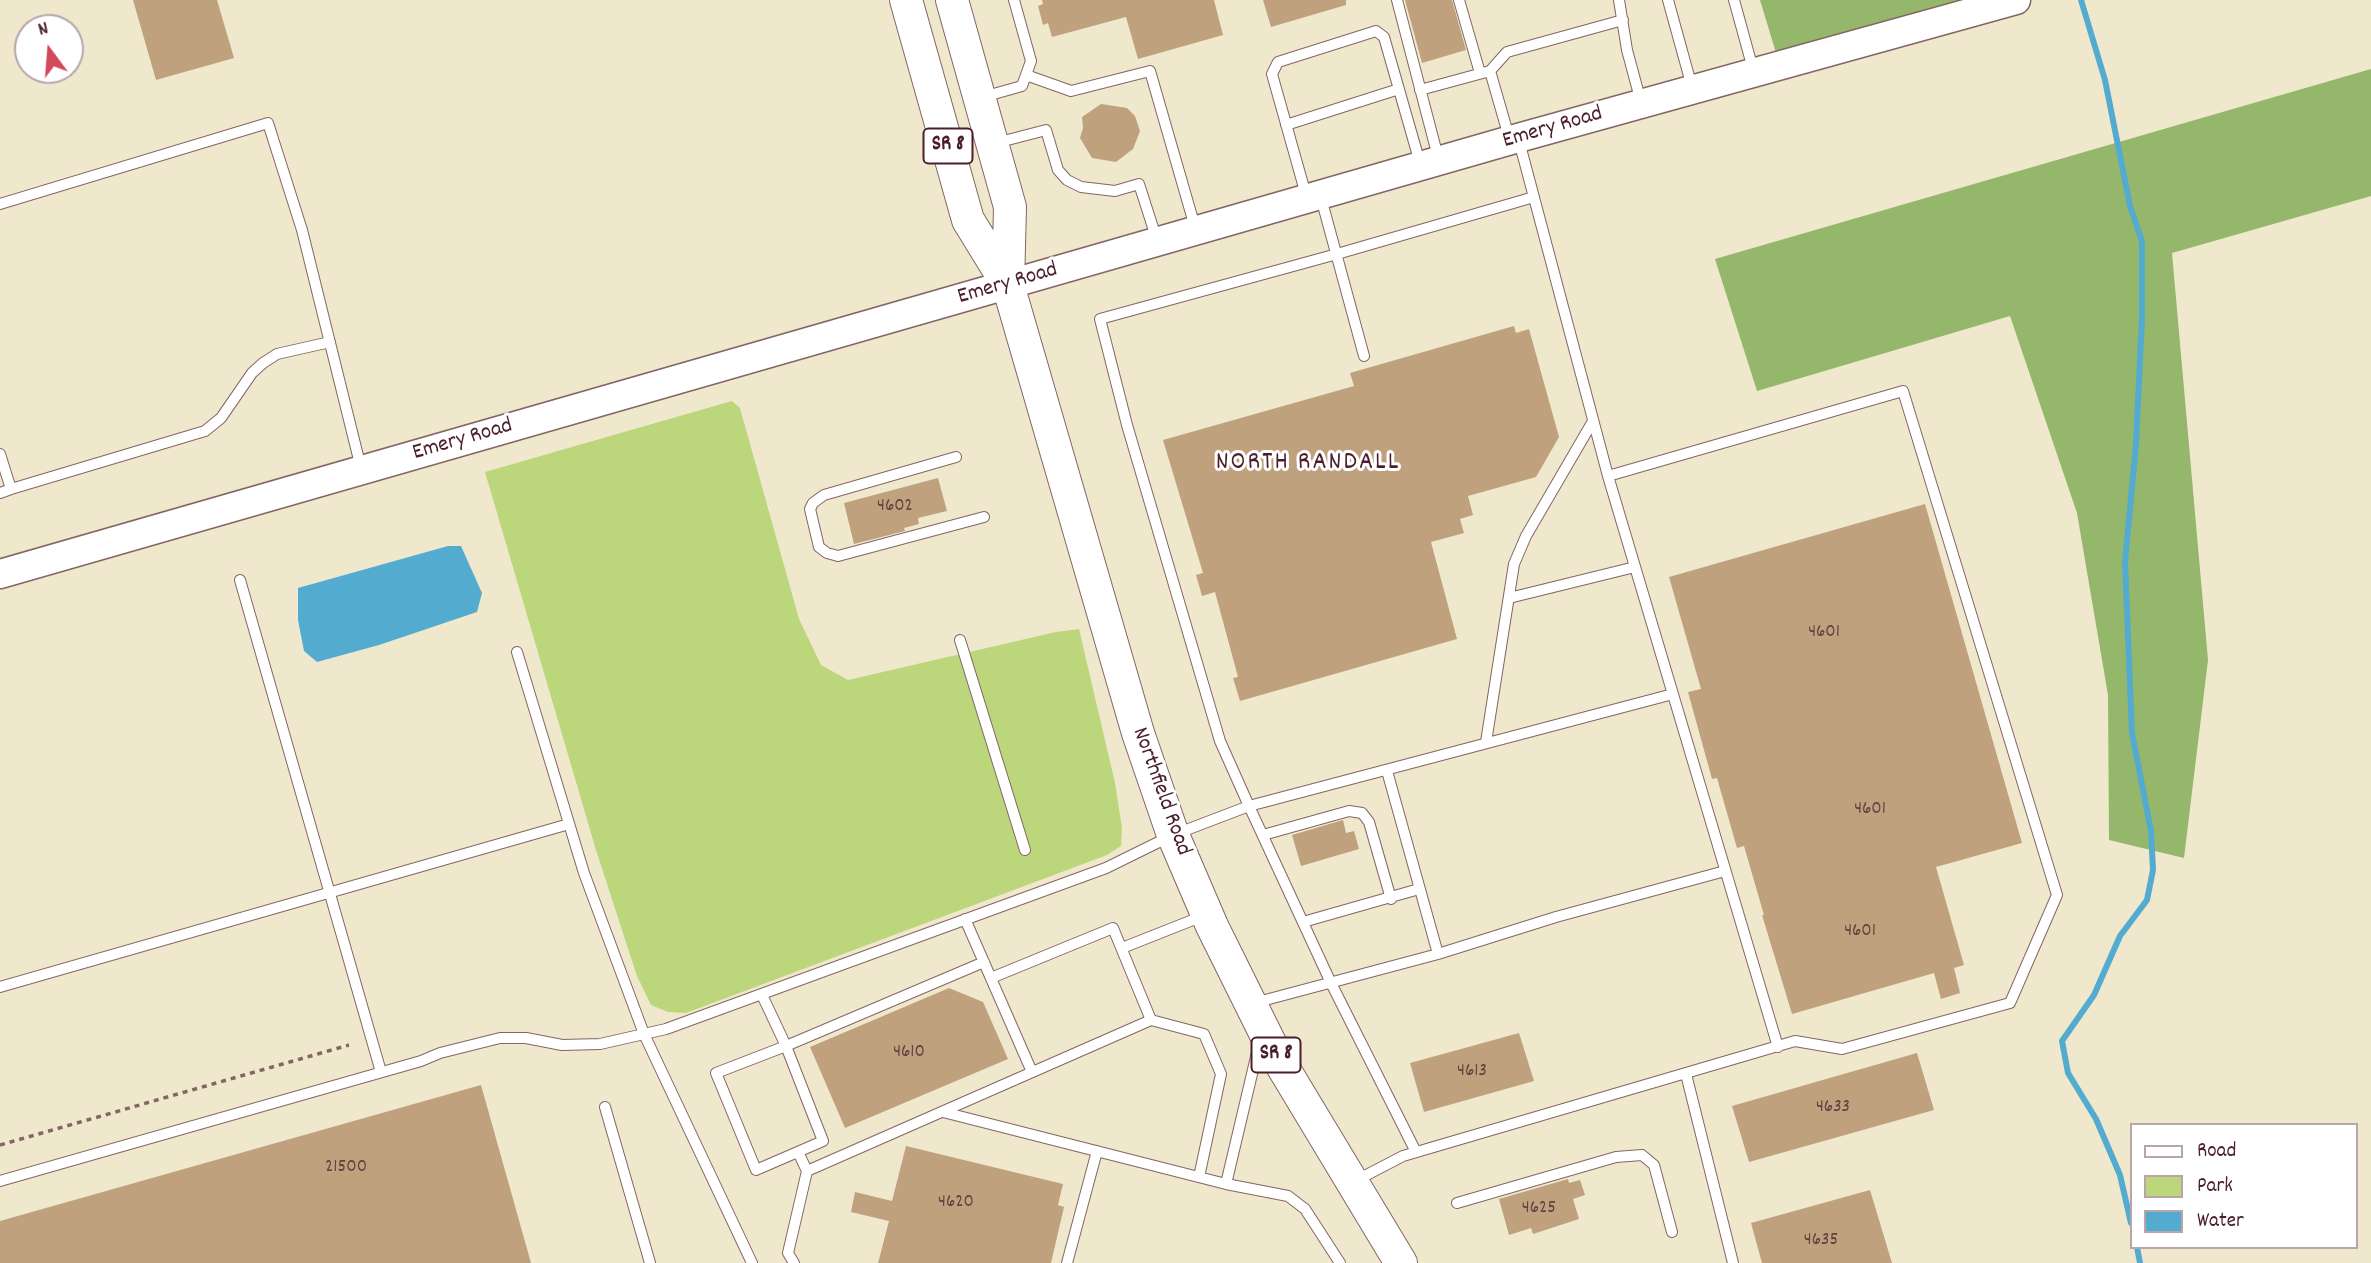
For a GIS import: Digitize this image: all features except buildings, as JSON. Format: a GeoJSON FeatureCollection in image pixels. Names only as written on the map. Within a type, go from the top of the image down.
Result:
{"type":"FeatureCollection","features":[{"type":"Feature","properties":{"kind":"main road","name":"Northfield Road"},"geometry":{"type":"LineString","coordinates":[[906,0],[968,220],[1008,285],[1138,733],[1173,835],[1207,915],[1256,1017],[1305,1106],[1401,1263]]}},
{"type":"Feature","properties":{"kind":"main road","name":"Northfield Road"},"geometry":{"type":"LineString","coordinates":[[952,0],[1010,207],[1008,285]]}},
{"type":"Feature","properties":{"kind":"main road","name":"Emery Road"},"geometry":{"type":"LineString","coordinates":[[0,574],[1514,139],[2016,0]]}},
{"type":"Feature","properties":{"kind":"lane"},"geometry":{"type":"LineString","coordinates":[[979,99],[1022,86],[1031,61],[1014,0]]}},
{"type":"Feature","properties":{"kind":"lane"},"geometry":{"type":"LineString","coordinates":[[1397,0],[1420,90],[1430,164]]}},
{"type":"Feature","properties":{"kind":"lane"},"geometry":{"type":"LineString","coordinates":[[1459,0],[1534,197],[1608,476],[1778,1046]]}},
{"type":"Feature","properties":{"kind":"lane"},"geometry":{"type":"LineString","coordinates":[[1619,0],[1627,50],[1641,104]]}},
{"type":"Feature","properties":{"kind":"lane"},"geometry":{"type":"LineString","coordinates":[[1668,0],[1693,90]]}},
{"type":"Feature","properties":{"kind":"lane"},"geometry":{"type":"LineString","coordinates":[[1734,0],[1755,73]]}},
{"type":"Feature","properties":{"kind":"lane"},"geometry":{"type":"LineString","coordinates":[[1420,90],[1485,72],[1507,52],[1623,20]]}},
{"type":"Feature","properties":{"kind":"lane"},"geometry":{"type":"LineString","coordinates":[[1364,356],[1337,254],[1286,125],[1272,74],[1278,62],[1376,30],[1384,37],[1399,89],[1430,164]]}},
{"type":"Feature","properties":{"kind":"lane"},"geometry":{"type":"LineString","coordinates":[[1026,75],[1071,91],[1150,71],[1196,231]]}},
{"type":"Feature","properties":{"kind":"lane"},"geometry":{"type":"LineString","coordinates":[[1286,125],[1399,89]]}},
{"type":"Feature","properties":{"kind":"lane"},"geometry":{"type":"LineString","coordinates":[[0,204],[268,123],[302,230],[362,471]]}},
{"type":"Feature","properties":{"kind":"lane"},"geometry":{"type":"LineString","coordinates":[[992,144],[1046,130],[1058,170],[1067,180],[1081,187],[1115,191],[1139,184],[1157,242]]}},
{"type":"Feature","properties":{"kind":"lane"},"geometry":{"type":"LineString","coordinates":[[1416,1152],[1331,983],[1220,741],[1127,425],[1100,318],[1534,197]]}},
{"type":"Feature","properties":{"kind":"lane"},"geometry":{"type":"LineString","coordinates":[[0,493],[205,431],[221,418],[252,373],[263,363],[277,354],[330,342]]}},
{"type":"Feature","properties":{"kind":"lane"},"geometry":{"type":"LineString","coordinates":[[1352,1182],[1403,1156],[1796,1041],[1842,1049],[2010,1003],[2057,895],[1903,391],[1608,476]]}},
{"type":"Feature","properties":{"kind":"lane"},"geometry":{"type":"LineString","coordinates":[[1486,742],[1514,564],[1526,536],[1593,421]]}},
{"type":"Feature","properties":{"kind":"lane"},"geometry":{"type":"LineString","coordinates":[[0,454],[11,489]]}},
{"type":"Feature","properties":{"kind":"lane"},"geometry":{"type":"LineString","coordinates":[[956,457],[824,495],[813,503],[810,509],[819,547],[838,556],[984,517]]}},
{"type":"Feature","properties":{"kind":"lane"},"geometry":{"type":"LineString","coordinates":[[1509,598],[1635,567]]}},
{"type":"Feature","properties":{"kind":"lane"},"geometry":{"type":"LineString","coordinates":[[240,580],[381,1072]]}},
{"type":"Feature","properties":{"kind":"lane"},"geometry":{"type":"LineString","coordinates":[[960,640],[1025,850]]}},
{"type":"Feature","properties":{"kind":"lane"},"geometry":{"type":"LineString","coordinates":[[517,652],[584,873],[644,1034],[752,1263]]}},
{"type":"Feature","properties":{"kind":"lane"},"geometry":{"type":"LineString","coordinates":[[0,1181],[500,1038],[526,1038],[562,1045],[600,1044],[666,1029],[1106,868],[1173,835],[1249,806],[1672,694]]}},
{"type":"Feature","properties":{"kind":"lane"},"geometry":{"type":"LineString","coordinates":[[1387,771],[1438,954]]}},
{"type":"Feature","properties":{"kind":"lane"},"geometry":{"type":"LineString","coordinates":[[1263,835],[1349,811],[1362,813],[1373,835],[1391,899]]}},
{"type":"Feature","properties":{"kind":"lane"},"geometry":{"type":"LineString","coordinates":[[0,987],[569,824]]}},
{"type":"Feature","properties":{"kind":"lane"},"geometry":{"type":"LineString","coordinates":[[1226,1184],[1256,1017],[1292,991],[1438,954],[1725,871]]}},
{"type":"Feature","properties":{"kind":"lane"},"geometry":{"type":"LineString","coordinates":[[1303,922],[1419,889]]}},
{"type":"Feature","properties":{"kind":"lane"},"geometry":{"type":"LineString","coordinates":[[1122,948],[1207,915]]}},
{"type":"Feature","properties":{"kind":"lane"},"geometry":{"type":"LineString","coordinates":[[965,919],[1032,1072]]}},
{"type":"Feature","properties":{"kind":"lane"},"geometry":{"type":"LineString","coordinates":[[991,978],[1114,928],[1151,1020]]}},
{"type":"Feature","properties":{"kind":"lane"},"geometry":{"type":"LineString","coordinates":[[762,995],[786,1046],[823,1141],[756,1170],[716,1073],[786,1046],[984,962]]}},
{"type":"Feature","properties":{"kind":"lane"},"geometry":{"type":"LineString","coordinates":[[807,1171],[1151,1020],[1203,1034],[1221,1074],[1199,1177]]}},
{"type":"Feature","properties":{"kind":"lane"},"geometry":{"type":"LineString","coordinates":[[1686,1074],[1733,1263]]}},
{"type":"Feature","properties":{"kind":"lane"},"geometry":{"type":"LineString","coordinates":[[605,1107],[650,1263]]}},
{"type":"Feature","properties":{"kind":"lane"},"geometry":{"type":"LineString","coordinates":[[943,1112],[1226,1184],[1288,1196],[1306,1209],[1340,1263]]}},
{"type":"Feature","properties":{"kind":"lane"},"geometry":{"type":"LineString","coordinates":[[1067,1263],[1097,1151]]}},
{"type":"Feature","properties":{"kind":"lane"},"geometry":{"type":"LineString","coordinates":[[794,1263],[788,1253],[807,1171],[798,1152]]}},
{"type":"Feature","properties":{"kind":"lane"},"geometry":{"type":"LineString","coordinates":[[1457,1203],[1616,1157],[1642,1155],[1654,1165],[1672,1232]]}},
{"type":"Feature","properties":{"kind":"path"},"geometry":{"type":"LineString","coordinates":[[0,1145],[349,1045]]}},
{"type":"Feature","properties":{"kind":"green space"},"geometry":{"type":"Polygon","coordinates":[[[1760,0],[2017,0],[1780,66],[1760,0]]]}},
{"type":"Feature","properties":{"kind":"green space"},"geometry":{"type":"Polygon","coordinates":[[[2371,69],[2371,196],[2172,253],[2208,660],[2184,858],[2109,840],[2108,695],[2077,513],[2010,316],[1757,391],[1715,259],[2371,69]]]}},
{"type":"Feature","properties":{"kind":"green space"},"geometry":{"type":"Polygon","coordinates":[[[732,401],[740,408],[799,619],[821,665],[848,680],[1079,629],[1115,783],[1122,828],[1121,846],[1107,855],[686,1013],[668,1012],[651,1005],[637,976],[596,850],[485,472],[732,401]]]}},
{"type":"Feature","properties":{"kind":"water"},"geometry":{"type":"Polygon","coordinates":[[[448,546],[461,546],[482,593],[477,612],[379,645],[317,662],[304,651],[298,620],[298,588],[448,546]]]}},
{"type":"Feature","properties":{"kind":"waterway"},"geometry":{"type":"LineString","coordinates":[[2081,0],[2105,80],[2130,206],[2142,241],[2142,318],[2136,444],[2125,562],[2132,733],[2151,831],[2153,870],[2147,900],[2120,936],[2094,995],[2062,1041],[2068,1073],[2096,1119],[2120,1175],[2130,1219]]}},
{"type":"Feature","properties":{"kind":"waterway"},"geometry":{"type":"LineString","coordinates":[[2137,1249],[2140,1263]]}},
{"type":"Feature","properties":{"kind":"district","name":"NORTH RANDALL"},"geometry":{"type":"Point","coordinates":[1308,464]}}]}
